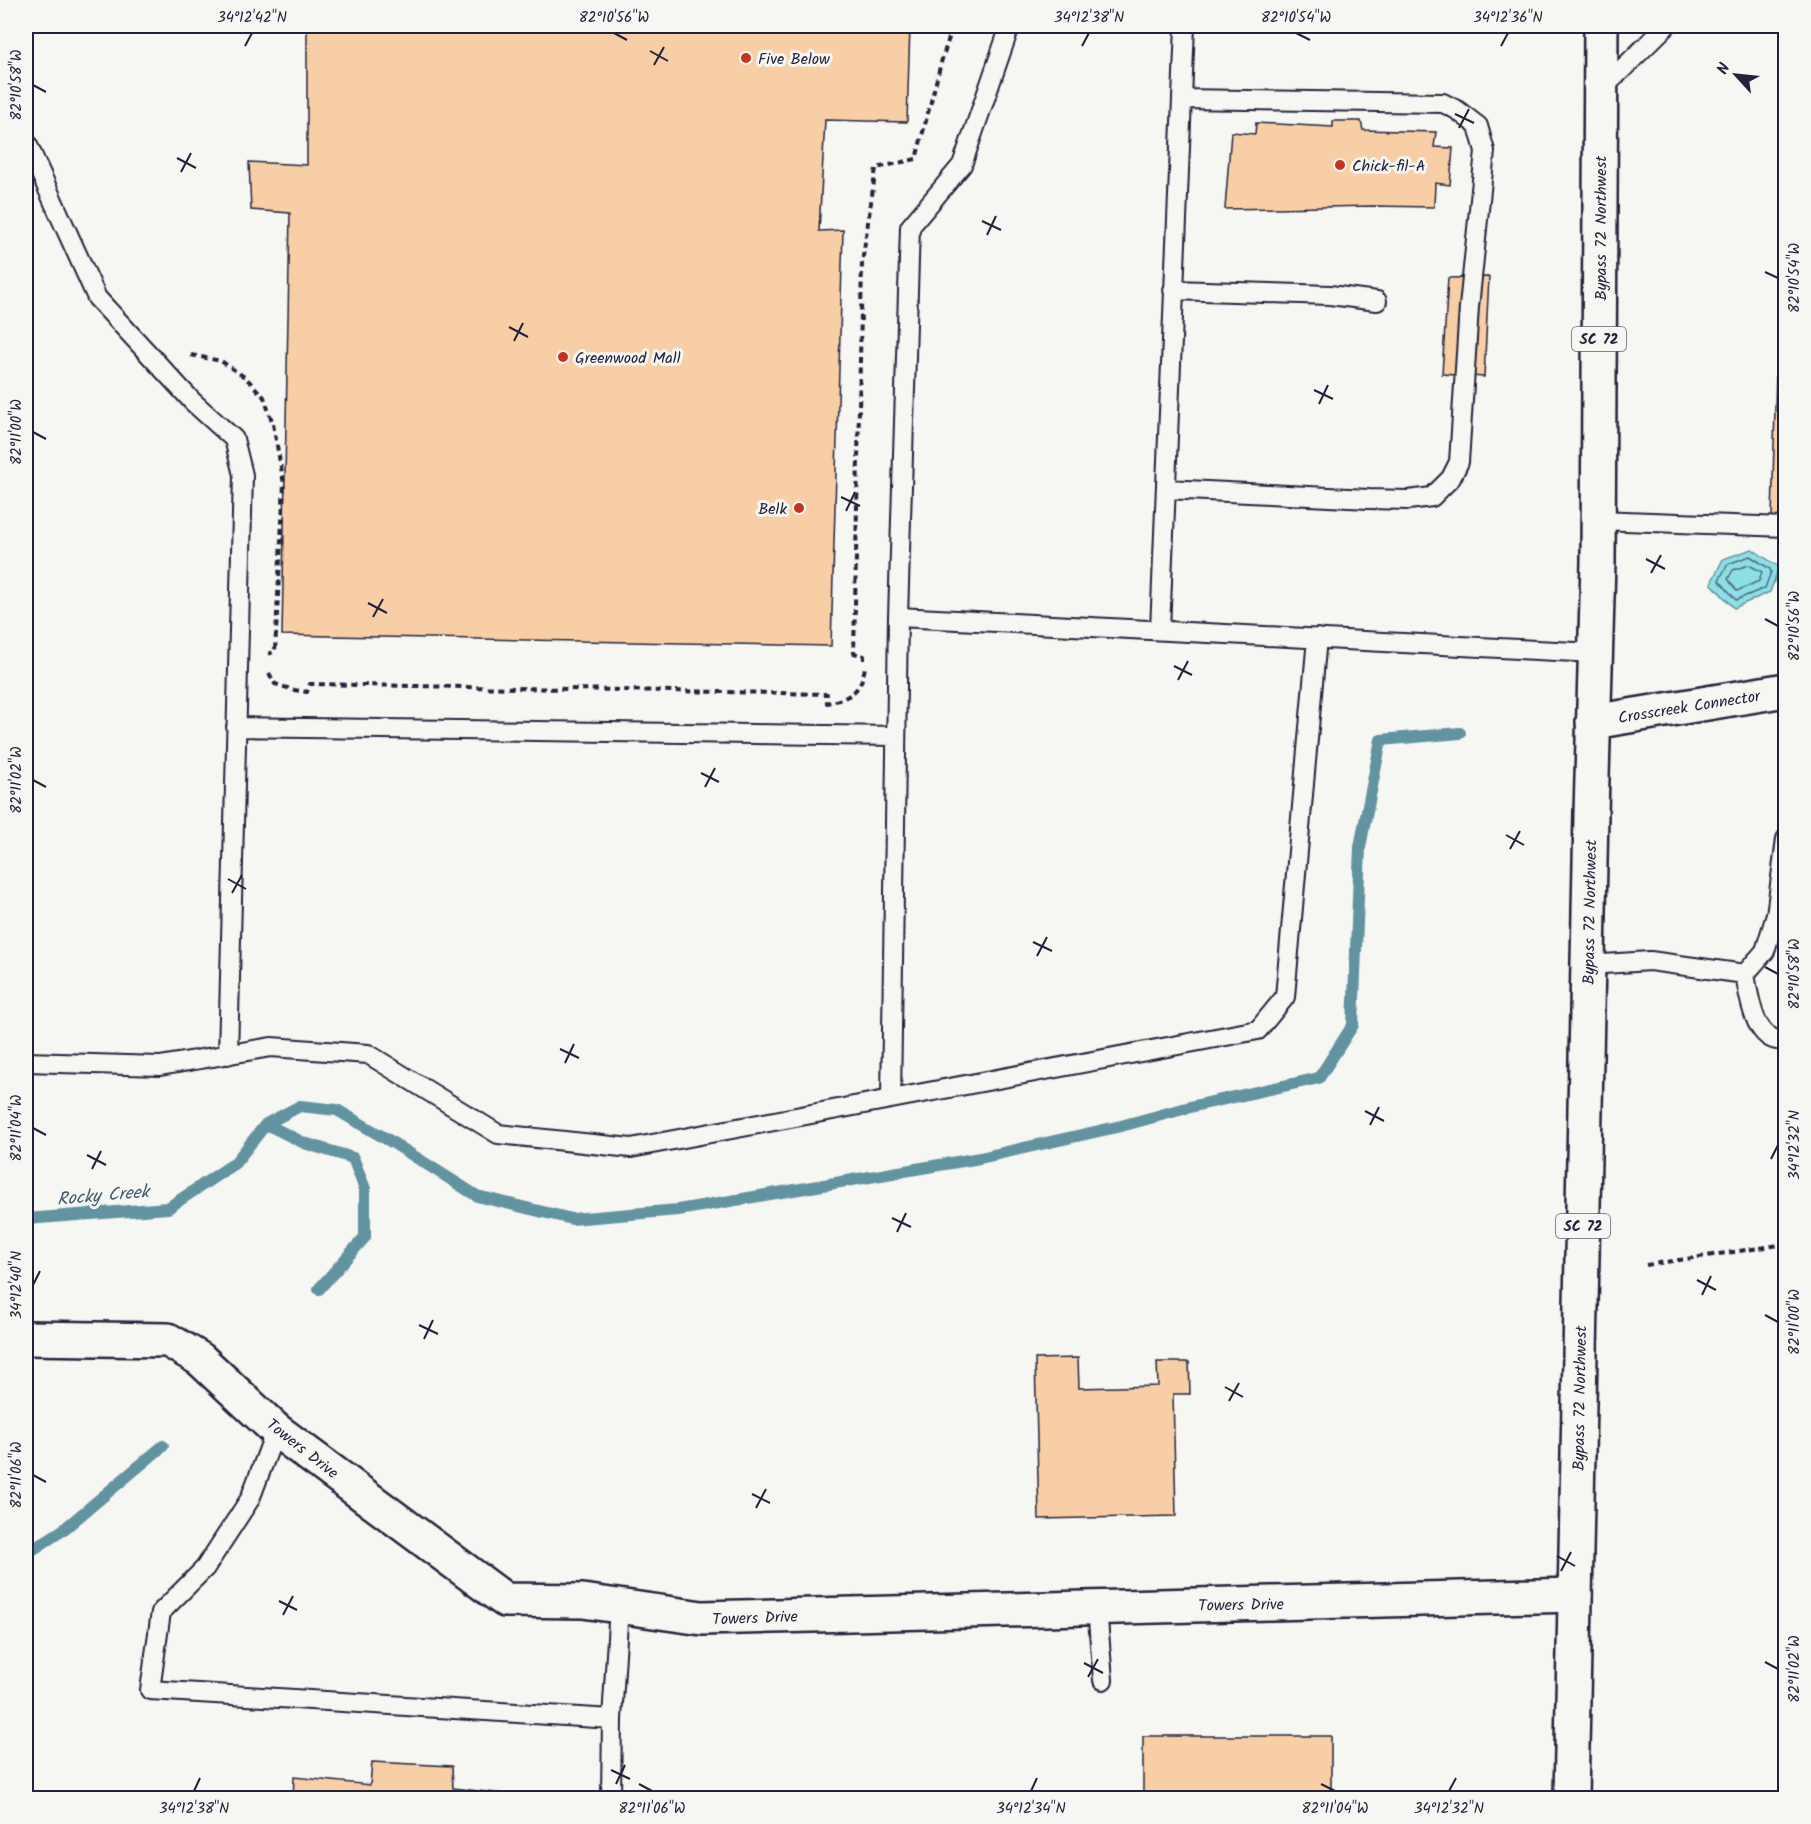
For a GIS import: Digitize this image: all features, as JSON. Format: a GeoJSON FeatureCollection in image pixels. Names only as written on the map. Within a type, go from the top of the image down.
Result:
{"type":"FeatureCollection","features":[{"type":"Feature","properties":{"kind":"main road","name":"Bypass 72 Northwest"},"geometry":{"type":"LineString","coordinates":[[1571,1798],[1598,520],[1601,26]]}},
{"type":"Feature","properties":{"kind":"main road","name":"Crosscreek Connector"},"geometry":{"type":"LineString","coordinates":[[1593,722],[1785,690]]}},
{"type":"Feature","properties":{"kind":"main road","name":"Towers Drive"},"geometry":{"type":"LineString","coordinates":[[26,1338],[168,1340],[200,1359],[276,1430],[504,1600],[583,1601],[702,1618],[1575,1595]]}},
{"type":"Feature","properties":{"kind":"lane"},"geometry":{"type":"LineString","coordinates":[[891,1100],[898,617],[910,226],[962,165],[1010,26]]}},
{"type":"Feature","properties":{"kind":"lane"},"geometry":{"type":"LineString","coordinates":[[1160,630],[1185,26]]}},
{"type":"Feature","properties":{"kind":"lane"},"geometry":{"type":"LineString","coordinates":[[1601,90],[1666,26]]}},
{"type":"Feature","properties":{"kind":"lane"},"geometry":{"type":"LineString","coordinates":[[1166,489],[1395,499],[1432,497],[1450,478],[1459,462],[1469,307],[1485,151],[1478,126],[1457,110],[1443,103],[1182,99]]}},
{"type":"Feature","properties":{"kind":"lane"},"geometry":{"type":"LineString","coordinates":[[26,141],[97,298],[193,402],[234,440],[243,475],[228,1055]]}},
{"type":"Feature","properties":{"kind":"lane"},"geometry":{"type":"LineString","coordinates":[[1173,290],[1330,295],[1377,301]]}},
{"type":"Feature","properties":{"kind":"lane"},"geometry":{"type":"LineString","coordinates":[[1598,520],[1785,527]]}},
{"type":"Feature","properties":{"kind":"lane"},"geometry":{"type":"LineString","coordinates":[[898,617],[1595,653]]}},
{"type":"Feature","properties":{"kind":"lane"},"geometry":{"type":"LineString","coordinates":[[26,1062],[159,1066],[272,1047],[369,1054],[498,1134],[631,1148],[1258,1030],[1285,997],[1317,638]]}},
{"type":"Feature","properties":{"kind":"lane"},"geometry":{"type":"LineString","coordinates":[[237,727],[896,736]]}},
{"type":"Feature","properties":{"kind":"lane"},"geometry":{"type":"LineString","coordinates":[[1745,974],[1765,951],[1774,924],[1785,839]]}},
{"type":"Feature","properties":{"kind":"lane"},"geometry":{"type":"LineString","coordinates":[[1588,965],[1650,961],[1745,974]]}},
{"type":"Feature","properties":{"kind":"lane"},"geometry":{"type":"LineString","coordinates":[[1745,974],[1751,1010],[1762,1031],[1779,1041],[1785,1040]]}},
{"type":"Feature","properties":{"kind":"lane"},"geometry":{"type":"LineString","coordinates":[[276,1430],[250,1499],[205,1568],[161,1612],[150,1690],[612,1719]]}},
{"type":"Feature","properties":{"kind":"lane"},"geometry":{"type":"LineString","coordinates":[[611,1798],[612,1719],[619,1606]]}},
{"type":"Feature","properties":{"kind":"lane"},"geometry":{"type":"LineString","coordinates":[[1097,1608],[1103,1680]]}},
{"type":"Feature","properties":{"kind":"path"},"geometry":{"type":"LineString","coordinates":[[267,664],[275,684],[308,692],[310,684],[827,694],[827,703],[845,699],[860,687],[865,670],[864,656],[854,653],[864,251],[876,168],[916,159],[942,58],[953,26]]}},
{"type":"Feature","properties":{"kind":"path"},"geometry":{"type":"LineString","coordinates":[[185,353],[221,362],[246,378],[264,397],[273,424],[284,484],[275,651],[266,655]]}},
{"type":"Feature","properties":{"kind":"path"},"geometry":{"type":"LineString","coordinates":[[1646,1265],[1785,1244]]}},
{"type":"Feature","properties":{"kind":"water"},"geometry":{"type":"Polygon","coordinates":[[[1752,549],[1779,567],[1770,592],[1734,608],[1711,583],[1723,559],[1752,549]]]}},
{"type":"Feature","properties":{"kind":"building","name":"Greenwood Mall"},"geometry":{"type":"Polygon","coordinates":[[[307,26],[910,26],[907,122],[825,120],[819,231],[843,230],[831,646],[282,635],[290,213],[251,210],[249,162],[307,165],[307,26]]]}},
{"type":"Feature","properties":{"kind":"building","name":"Chick-fil-A"},"geometry":{"type":"Polygon","coordinates":[[[1333,121],[1361,121],[1363,130],[1436,132],[1434,147],[1453,148],[1450,185],[1435,183],[1434,207],[1225,209],[1231,132],[1255,134],[1256,123],[1333,127],[1333,121]]]}},
{"type":"Feature","properties":{"kind":"building"},"geometry":{"type":"Polygon","coordinates":[[[1489,277],[1484,377],[1442,374],[1448,278],[1489,277]]]}},
{"type":"Feature","properties":{"kind":"building"},"geometry":{"type":"Polygon","coordinates":[[[1776,372],[1786,372],[1786,517],[1772,517],[1776,372]]]}},
{"type":"Feature","properties":{"kind":"building"},"geometry":{"type":"Polygon","coordinates":[[[1078,1358],[1079,1388],[1158,1386],[1157,1362],[1189,1362],[1190,1394],[1173,1394],[1176,1516],[1039,1519],[1035,1359],[1078,1358]]]}},
{"type":"Feature","properties":{"kind":"building"},"geometry":{"type":"Polygon","coordinates":[[[1143,1736],[1331,1736],[1331,1798],[1143,1798],[1143,1736]]]}},
{"type":"Feature","properties":{"kind":"building"},"geometry":{"type":"Polygon","coordinates":[[[372,1762],[452,1766],[453,1788],[538,1798],[293,1798],[294,1777],[370,1785],[372,1762]]]}},
{"type":"Feature","properties":{"kind":"waterway"},"geometry":{"type":"LineString","coordinates":[[26,1219],[168,1208],[235,1163],[266,1124],[300,1106],[337,1110],[477,1196],[572,1219],[678,1210],[980,1158],[1319,1078],[1353,1025],[1360,847],[1381,740],[1460,733]]}},
{"type":"Feature","properties":{"kind":"waterway","name":"Rocky Creek"},"geometry":{"type":"LineString","coordinates":[[266,1124],[304,1143],[353,1158],[365,1189],[365,1237],[319,1289]]}},
{"type":"Feature","properties":{"kind":"waterway","name":"Rocky Creek"},"geometry":{"type":"LineString","coordinates":[[26,1554],[63,1530],[163,1446]]}},
{"type":"Feature","properties":{"kind":"place","name":"Five Below"},"geometry":{"type":"Point","coordinates":[746,58]}},
{"type":"Feature","properties":{"kind":"place","name":"Chick-fil-A"},"geometry":{"type":"Point","coordinates":[1340,165]}},
{"type":"Feature","properties":{"kind":"place","name":"Greenwood Mall"},"geometry":{"type":"Point","coordinates":[563,357]}},
{"type":"Feature","properties":{"kind":"place","name":"Belk"},"geometry":{"type":"Point","coordinates":[799,508]}}]}
